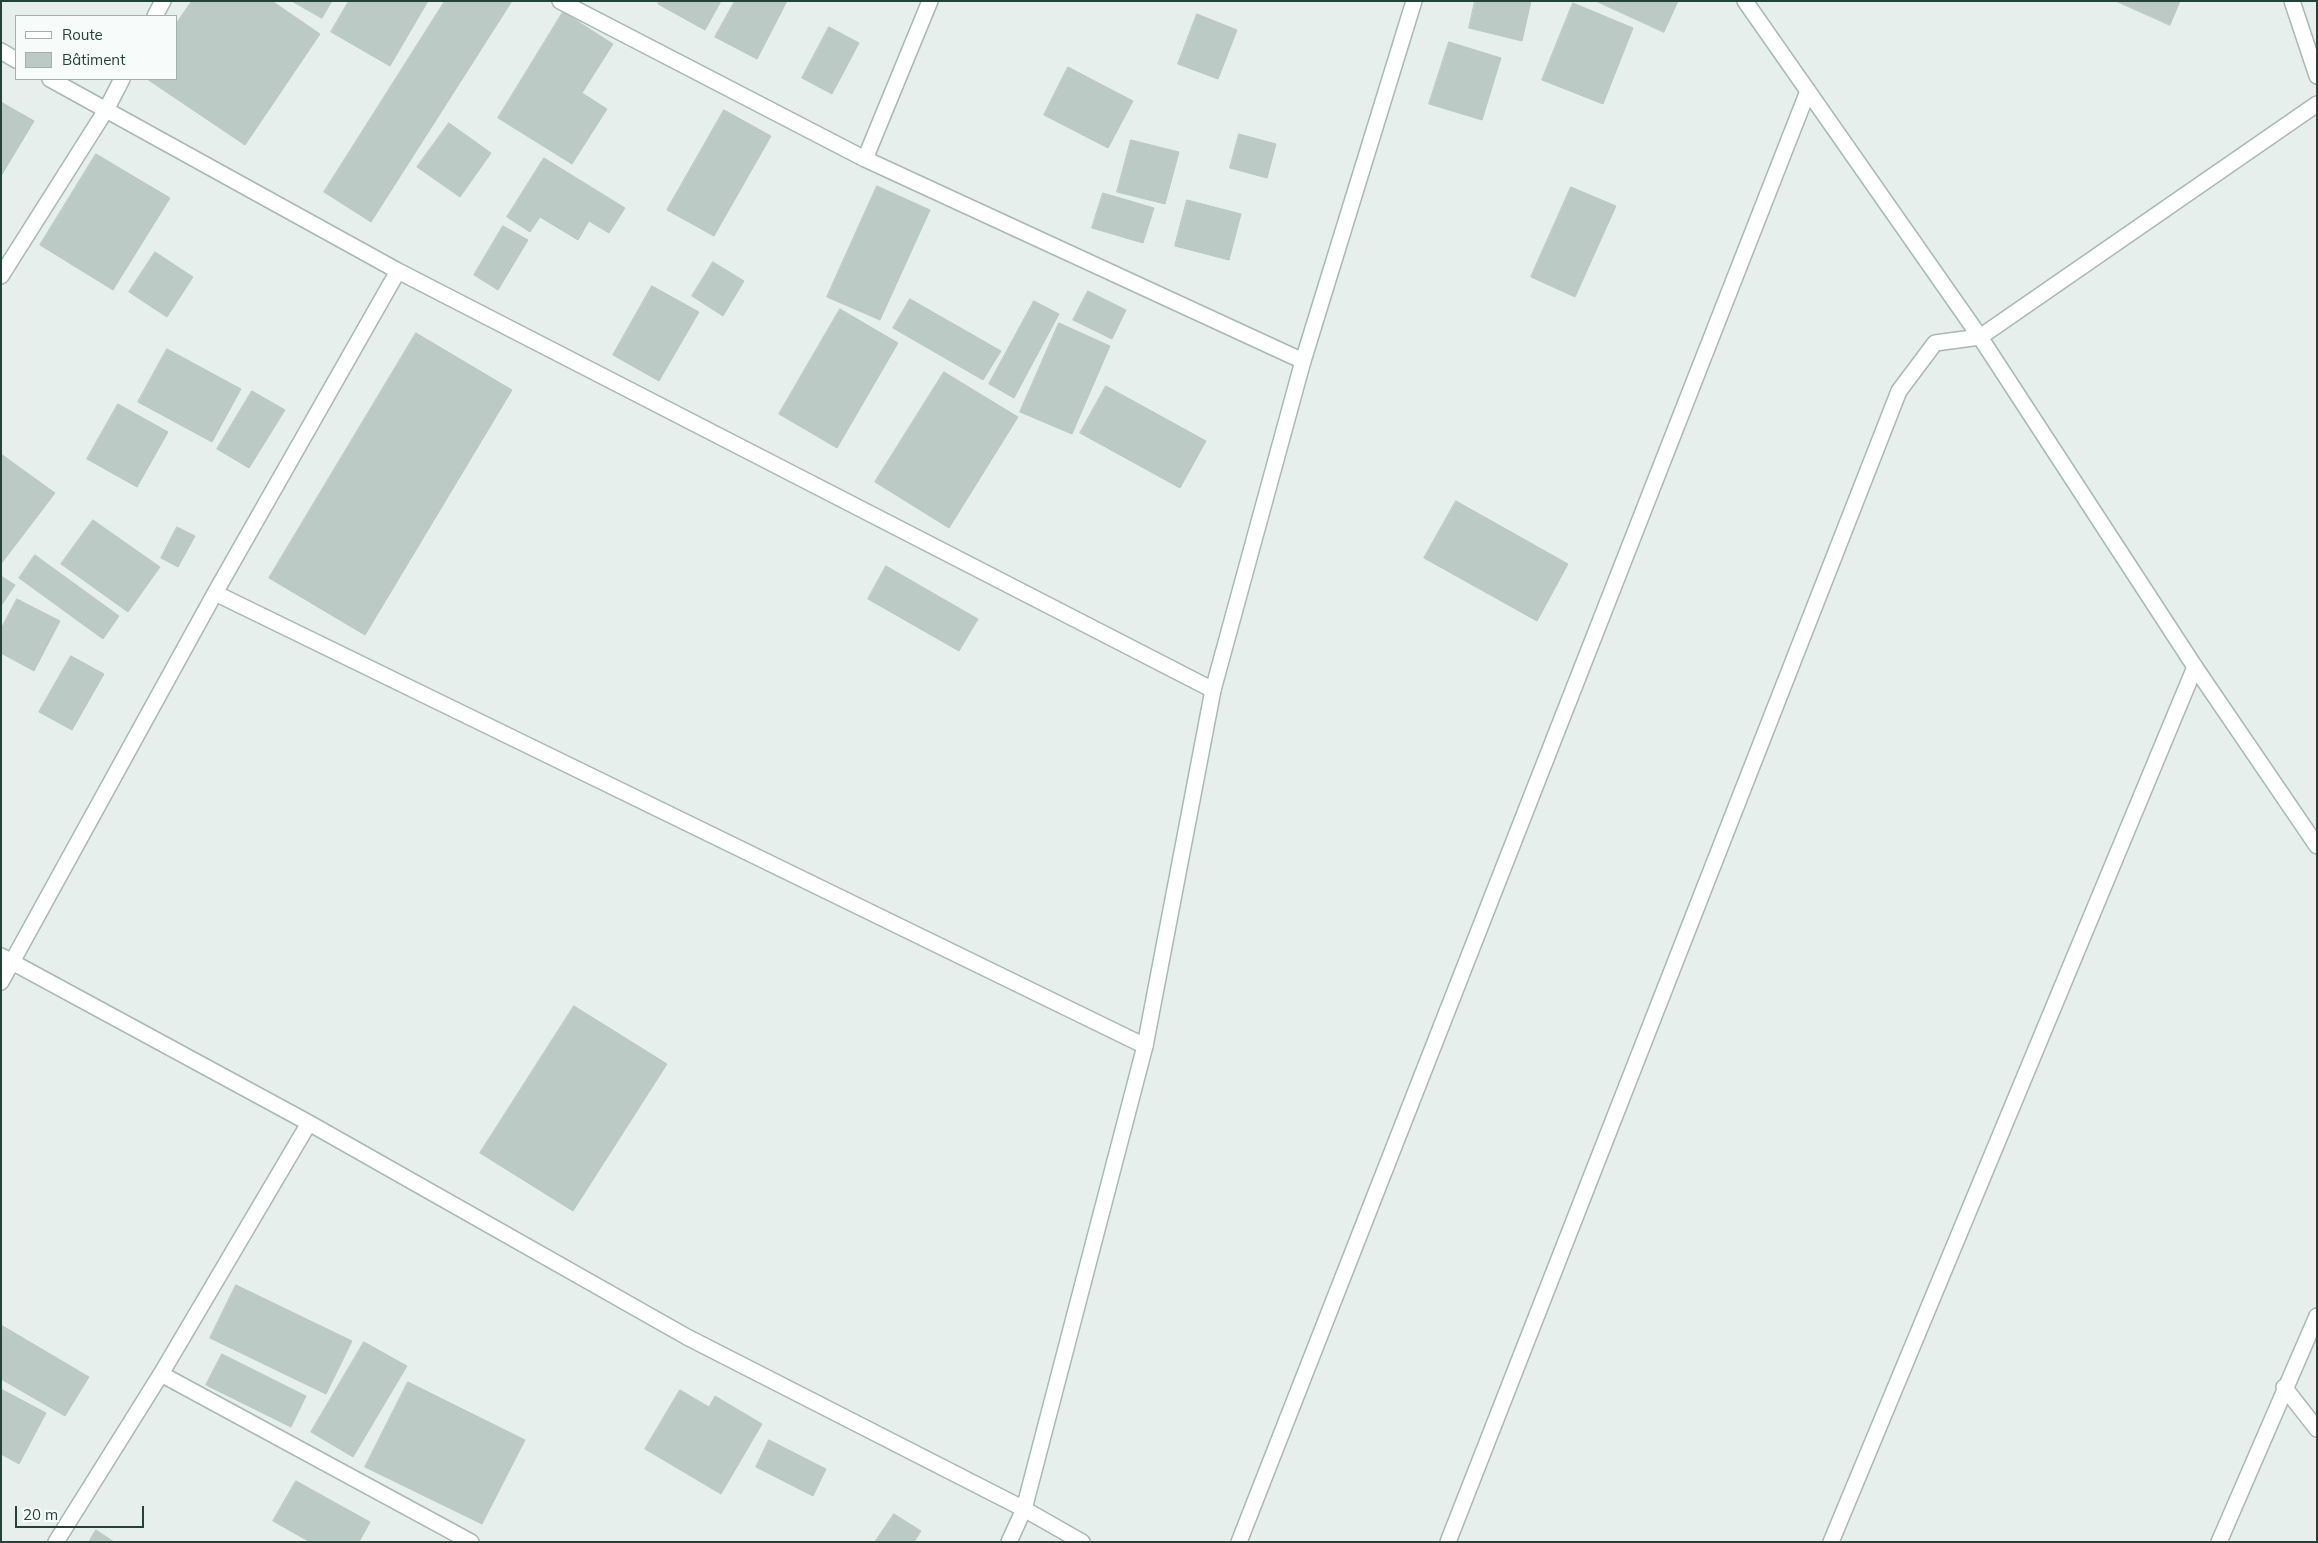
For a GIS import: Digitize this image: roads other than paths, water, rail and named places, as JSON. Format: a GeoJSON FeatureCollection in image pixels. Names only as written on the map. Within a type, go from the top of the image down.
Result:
{"type":"FeatureCollection","features":[{"type":"Feature","properties":{"kind":"street"},"geometry":{"type":"LineString","coordinates":[[156,15],[163,1]]}},
{"type":"Feature","properties":{"kind":"street"},"geometry":{"type":"LineString","coordinates":[[560,1],[865,159],[1303,361]]}},
{"type":"Feature","properties":{"kind":"street"},"geometry":{"type":"LineString","coordinates":[[865,159],[930,1]]}},
{"type":"Feature","properties":{"kind":"street"},"geometry":{"type":"LineString","coordinates":[[1009,1542],[1024,1509],[1145,1046],[1214,690],[1303,361],[1414,1]]}},
{"type":"Feature","properties":{"kind":"street"},"geometry":{"type":"LineString","coordinates":[[1745,1],[1980,337],[2195,667],[2317,846]]}},
{"type":"Feature","properties":{"kind":"street"},"geometry":{"type":"LineString","coordinates":[[2292,1],[2317,76]]}},
{"type":"Feature","properties":{"kind":"street"},"geometry":{"type":"LineString","coordinates":[[1,51],[15,59]]}},
{"type":"Feature","properties":{"kind":"street"},"geometry":{"type":"LineString","coordinates":[[52,80],[398,271],[1214,690]]}},
{"type":"Feature","properties":{"kind":"street"},"geometry":{"type":"LineString","coordinates":[[1,276],[106,110],[121,80]]}},
{"type":"Feature","properties":{"kind":"street"},"geometry":{"type":"LineString","coordinates":[[1239,1542],[1808,91]]}},
{"type":"Feature","properties":{"kind":"street"},"geometry":{"type":"LineString","coordinates":[[1448,1542],[1899,391],[1935,343],[1980,337],[2317,104]]}},
{"type":"Feature","properties":{"kind":"street"},"geometry":{"type":"LineString","coordinates":[[1,982],[6,959],[398,271]]}},
{"type":"Feature","properties":{"kind":"street"},"geometry":{"type":"LineString","coordinates":[[215,593],[1145,1046]]}},
{"type":"Feature","properties":{"kind":"street"},"geometry":{"type":"LineString","coordinates":[[1831,1542],[2195,667]]}},
{"type":"Feature","properties":{"kind":"street"},"geometry":{"type":"LineString","coordinates":[[6,959],[309,1123],[687,1337],[1024,1509],[1082,1542]]}},
{"type":"Feature","properties":{"kind":"street"},"geometry":{"type":"LineString","coordinates":[[56,1542],[161,1374],[309,1123]]}},
{"type":"Feature","properties":{"kind":"street"},"geometry":{"type":"LineString","coordinates":[[2218,1542],[2284,1387],[2317,1316]]}},
{"type":"Feature","properties":{"kind":"street"},"geometry":{"type":"LineString","coordinates":[[161,1374],[471,1542]]}},
{"type":"Feature","properties":{"kind":"street"},"geometry":{"type":"LineString","coordinates":[[2284,1387],[2317,1429]]}}]}
